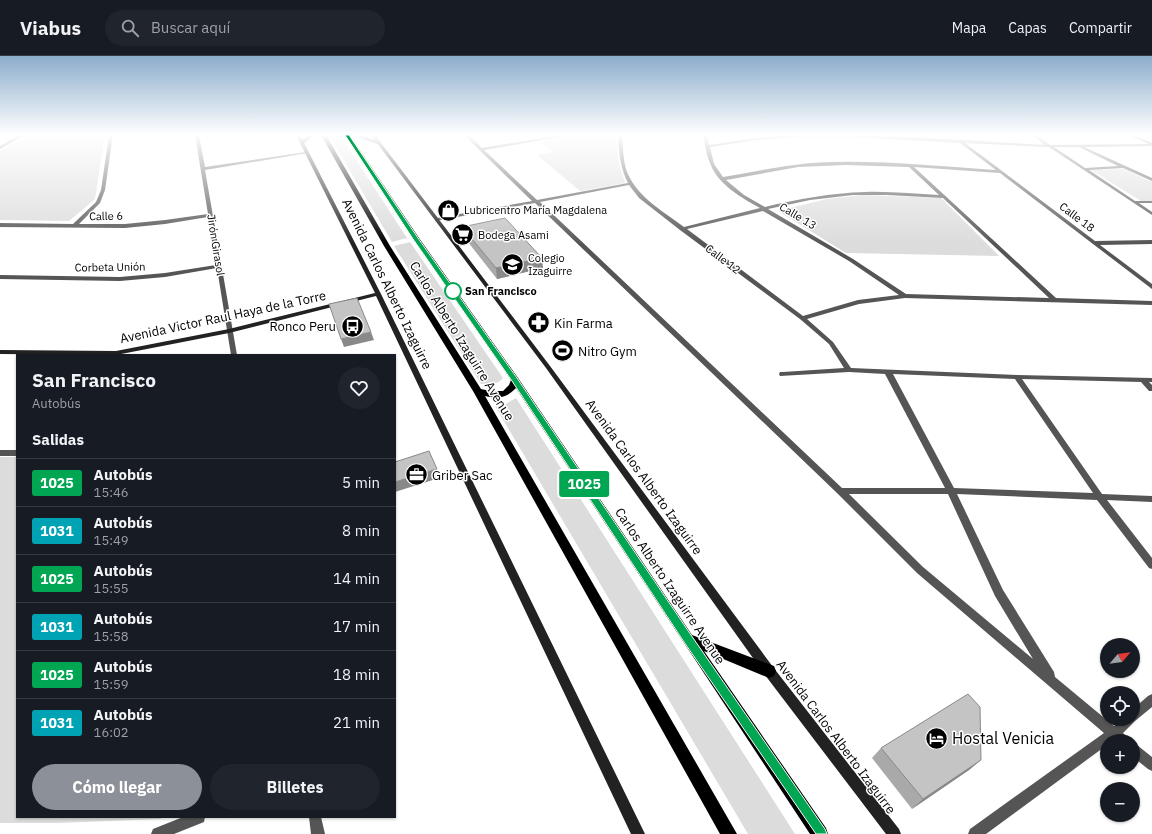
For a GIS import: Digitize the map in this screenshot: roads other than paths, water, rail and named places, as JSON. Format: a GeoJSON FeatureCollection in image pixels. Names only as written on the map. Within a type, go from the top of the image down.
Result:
{"type":"FeatureCollection","features":[{"type":"Feature","properties":{"kind":"main road","name":"Carlos Alberto Izaguirre Avenue"},"geometry":{"type":"LineString","coordinates":[[344,171],[387,246],[478,391],[729,834]]}},
{"type":"Feature","properties":{"kind":"main road","name":"Carlos Alberto Izaguirre Avenue"},"geometry":{"type":"LineString","coordinates":[[371,171],[514,380],[820,834]]}},
{"type":"Feature","properties":{"kind":"main road"},"geometry":{"type":"LineString","coordinates":[[478,391],[490,394],[506,394],[513,386],[514,380]]}},
{"type":"Feature","properties":{"kind":"main road"},"geometry":{"type":"LineString","coordinates":[[687,638],[769,672]]}},
{"type":"Feature","properties":{"kind":"street"},"geometry":{"type":"LineString","coordinates":[[74,226],[98,203],[103,190],[106,171]]}},
{"type":"Feature","properties":{"kind":"street","name":"Jirón Girasol"},"geometry":{"type":"LineString","coordinates":[[202,171],[220,266],[234,354]]}},
{"type":"Feature","properties":{"kind":"street","name":"Avenida Carlos Alberto Izaguirre"},"geometry":{"type":"LineString","coordinates":[[315,171],[378,294],[638,834]]}},
{"type":"Feature","properties":{"kind":"street","name":"Avenida Carlos Alberto Izaguirre"},"geometry":{"type":"LineString","coordinates":[[400,171],[548,367],[769,672],[894,834]]}},
{"type":"Feature","properties":{"kind":"street"},"geometry":{"type":"LineString","coordinates":[[504,171],[840,491],[920,570],[1114,733]]}},
{"type":"Feature","properties":{"kind":"street","name":"Calle 12"},"geometry":{"type":"LineString","coordinates":[[625,171],[629,184],[641,197],[802,318],[832,343],[849,370]]}},
{"type":"Feature","properties":{"kind":"street","name":"Calle 13"},"geometry":{"type":"LineString","coordinates":[[717,171],[722,179],[742,196],[767,209],[851,260],[905,296]]}},
{"type":"Feature","properties":{"kind":"street"},"geometry":{"type":"LineString","coordinates":[[722,179],[761,171]]}},
{"type":"Feature","properties":{"kind":"street"},"geometry":{"type":"LineString","coordinates":[[917,171],[1054,300]]}},
{"type":"Feature","properties":{"kind":"street"},"geometry":{"type":"LineString","coordinates":[[990,171],[1000,172]]}},
{"type":"Feature","properties":{"kind":"street"},"geometry":{"type":"LineString","coordinates":[[1087,171],[1152,214]]}},
{"type":"Feature","properties":{"kind":"street"},"geometry":{"type":"LineString","coordinates":[[1133,171],[1152,180]]}},
{"type":"Feature","properties":{"kind":"street","name":"Calle 18"},"geometry":{"type":"LineString","coordinates":[[1000,172],[1152,287]]}},
{"type":"Feature","properties":{"kind":"street"},"geometry":{"type":"LineString","coordinates":[[437,220],[629,184]]}},
{"type":"Feature","properties":{"kind":"street"},"geometry":{"type":"LineString","coordinates":[[682,229],[818,198],[853,194],[888,193],[944,197]]}},
{"type":"Feature","properties":{"kind":"street"},"geometry":{"type":"LineString","coordinates":[[1134,202],[1152,202]]}},
{"type":"Feature","properties":{"kind":"street","name":"Calle 6"},"geometry":{"type":"LineString","coordinates":[[0,225],[133,225],[211,215]]}},
{"type":"Feature","properties":{"kind":"street"},"geometry":{"type":"LineString","coordinates":[[1094,243],[1152,242]]}},
{"type":"Feature","properties":{"kind":"street","name":"Corbeta Unión"},"geometry":{"type":"LineString","coordinates":[[0,277],[120,279],[220,266]]}},
{"type":"Feature","properties":{"kind":"street","name":"Avenida Victor Raul Haya de la Torre"},"geometry":{"type":"LineString","coordinates":[[0,352],[116,353],[229,331],[378,294]]}},
{"type":"Feature","properties":{"kind":"street"},"geometry":{"type":"LineString","coordinates":[[802,318],[858,302],[905,296],[1152,303]]}},
{"type":"Feature","properties":{"kind":"street"},"geometry":{"type":"LineString","coordinates":[[783,374],[849,370],[1017,377],[1152,380]]}},
{"type":"Feature","properties":{"kind":"street"},"geometry":{"type":"LineString","coordinates":[[888,372],[951,491],[999,593],[1054,683]]}},
{"type":"Feature","properties":{"kind":"street"},"geometry":{"type":"LineString","coordinates":[[1017,377],[1099,496],[1152,565]]}},
{"type":"Feature","properties":{"kind":"street"},"geometry":{"type":"LineString","coordinates":[[1143,380],[1152,389]]}},
{"type":"Feature","properties":{"kind":"street"},"geometry":{"type":"LineString","coordinates":[[0,453],[16,453]]}},
{"type":"Feature","properties":{"kind":"street"},"geometry":{"type":"LineString","coordinates":[[840,491],[951,491],[1152,498]]}},
{"type":"Feature","properties":{"kind":"street"},"geometry":{"type":"LineString","coordinates":[[1140,710],[1152,700]]}},
{"type":"Feature","properties":{"kind":"street"},"geometry":{"type":"LineString","coordinates":[[975,834],[1122,726]]}},
{"type":"Feature","properties":{"kind":"street"},"geometry":{"type":"LineString","coordinates":[[1140,755],[1152,765]]}},
{"type":"Feature","properties":{"kind":"street"},"geometry":{"type":"LineString","coordinates":[[158,834],[197,818]]}},
{"type":"Feature","properties":{"kind":"street"},"geometry":{"type":"LineString","coordinates":[[316,818],[318,834]]}},
{"type":"Feature","properties":{"kind":"place","name":"Lubricentro María Magdalena"},"geometry":{"type":"Point","coordinates":[449,210]}},
{"type":"Feature","properties":{"kind":"place","name":"Bodega Asami"},"geometry":{"type":"Point","coordinates":[463,235]}},
{"type":"Feature","properties":{"kind":"place","name":"Colegio Izaguirre"},"geometry":{"type":"Point","coordinates":[512,264]}},
{"type":"Feature","properties":{"kind":"place","name":"San Francisco"},"geometry":{"type":"Point","coordinates":[453,291]}},
{"type":"Feature","properties":{"kind":"place","name":"Kin Farma"},"geometry":{"type":"Point","coordinates":[539,323]}},
{"type":"Feature","properties":{"kind":"place","name":"Ronco Peru"},"geometry":{"type":"Point","coordinates":[352,326]}},
{"type":"Feature","properties":{"kind":"place","name":"Nitro Gym"},"geometry":{"type":"Point","coordinates":[563,351]}},
{"type":"Feature","properties":{"kind":"place","name":"Griber Sac"},"geometry":{"type":"Point","coordinates":[416,475]}},
{"type":"Feature","properties":{"kind":"place","name":"Hostal Venicia"},"geometry":{"type":"Point","coordinates":[937,738]}}]}
